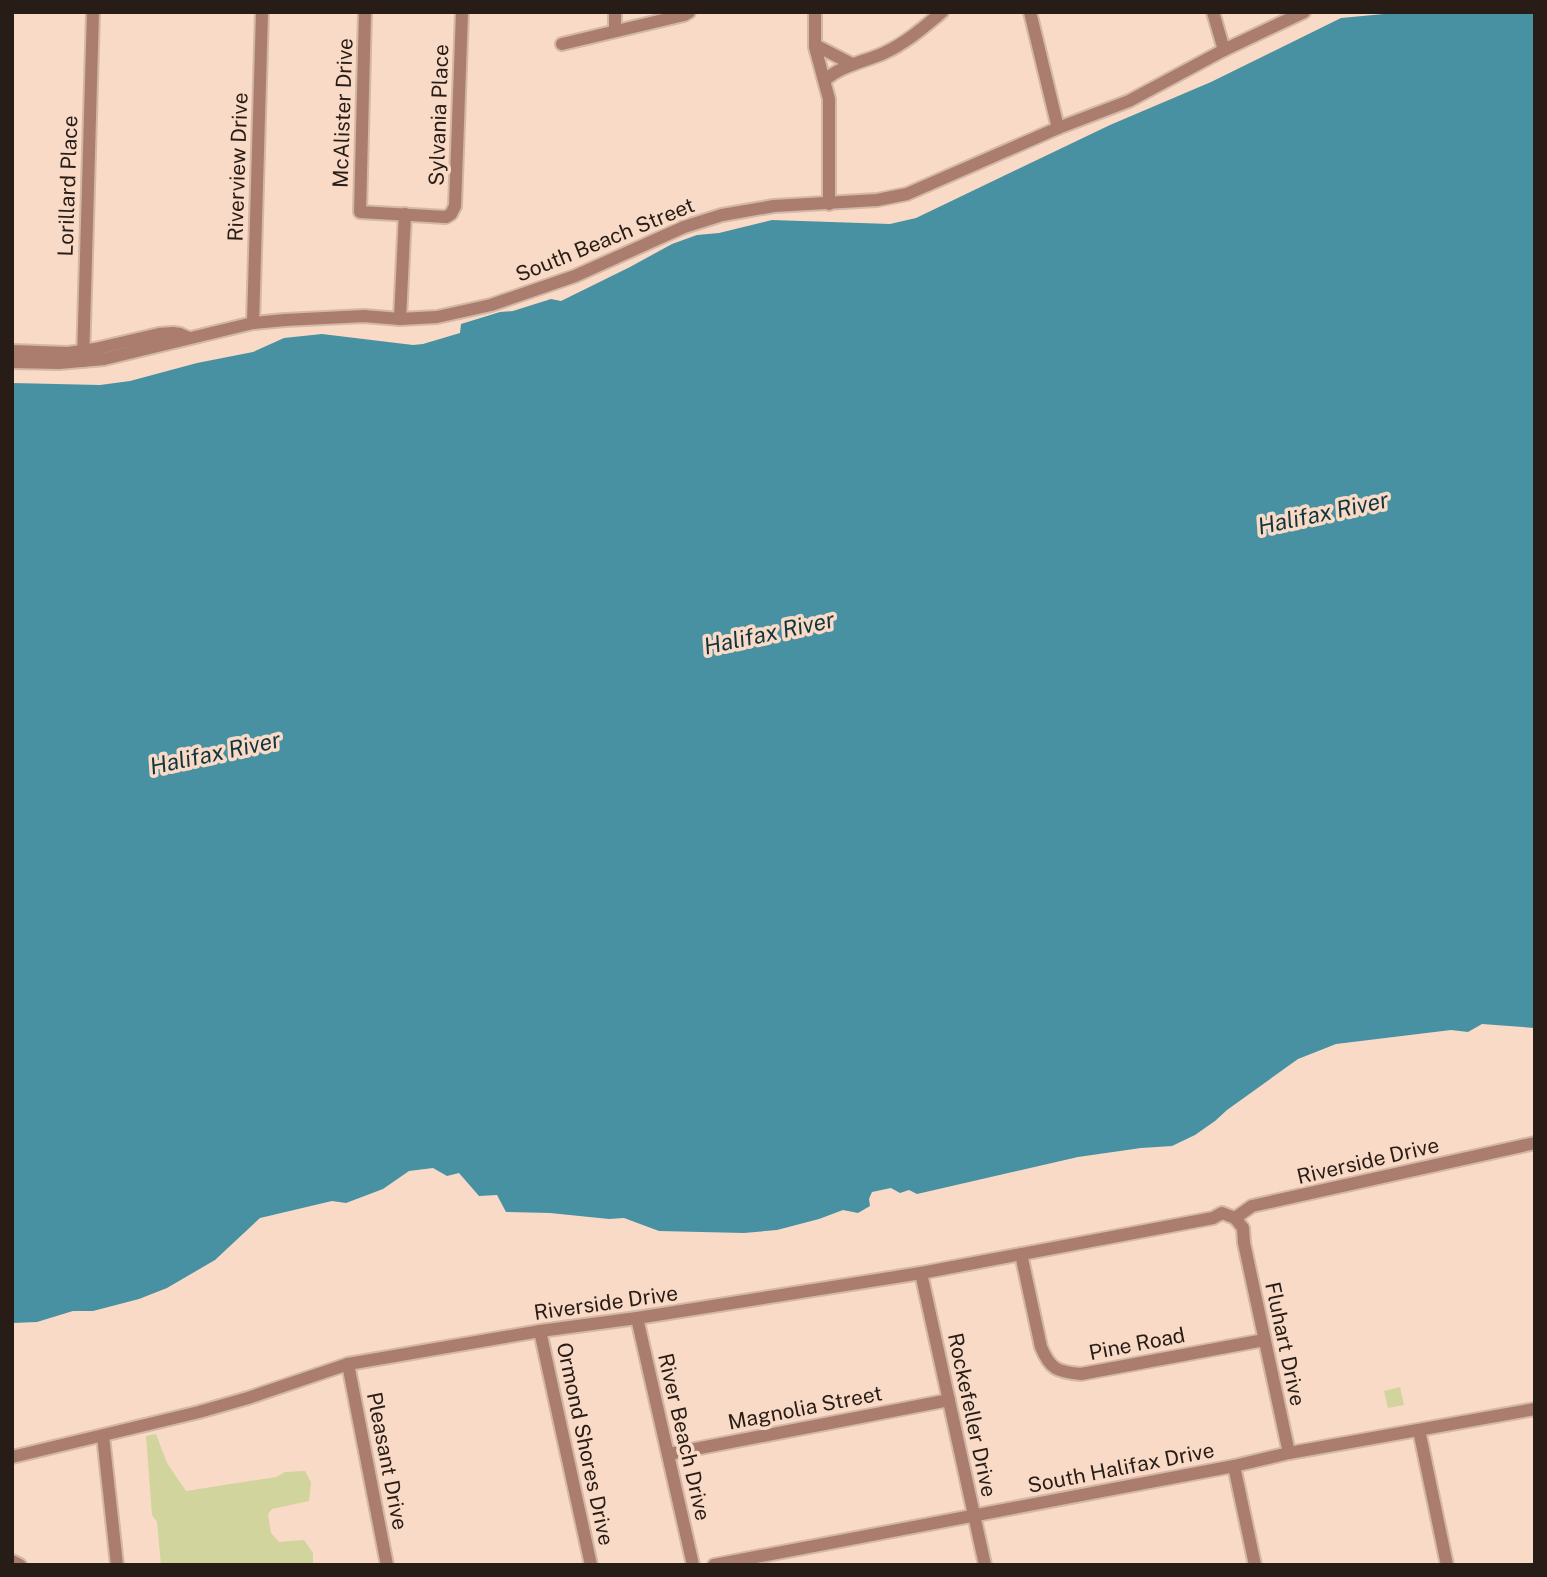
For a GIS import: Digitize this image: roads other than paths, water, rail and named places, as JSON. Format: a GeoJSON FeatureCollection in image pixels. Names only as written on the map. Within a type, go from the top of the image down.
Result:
{"type":"FeatureCollection","features":[{"type":"Feature","properties":{"kind":"street","name":"Lorillard Place"},"geometry":{"type":"LineString","coordinates":[[83,356],[93,12]]}},
{"type":"Feature","properties":{"kind":"street","name":"Riverview Drive"},"geometry":{"type":"LineString","coordinates":[[253,323],[262,12]]}},
{"type":"Feature","properties":{"kind":"street","name":"McAlister Drive"},"geometry":{"type":"LineString","coordinates":[[365,12],[360,212],[405,214]]}},
{"type":"Feature","properties":{"kind":"street","name":"Sylvania Place"},"geometry":{"type":"LineString","coordinates":[[405,214],[446,217],[455,206],[462,12]]}},
{"type":"Feature","properties":{"kind":"street"},"geometry":{"type":"LineString","coordinates":[[615,12],[615,31]]}},
{"type":"Feature","properties":{"kind":"street"},"geometry":{"type":"LineString","coordinates":[[562,44],[689,12]]}},
{"type":"Feature","properties":{"kind":"street"},"geometry":{"type":"LineString","coordinates":[[815,12],[815,45],[829,99],[829,204]]}},
{"type":"Feature","properties":{"kind":"street"},"geometry":{"type":"LineString","coordinates":[[825,80],[852,64],[885,53],[918,33],[942,12]]}},
{"type":"Feature","properties":{"kind":"street"},"geometry":{"type":"LineString","coordinates":[[1030,12],[1058,128]]}},
{"type":"Feature","properties":{"kind":"street"},"geometry":{"type":"LineString","coordinates":[[1213,12],[1224,50]]}},
{"type":"Feature","properties":{"kind":"street","name":"South Beach Street"},"geometry":{"type":"LineString","coordinates":[[12,362],[59,363],[83,356],[104,359],[253,323],[351,316],[400,319],[437,317],[491,305],[575,276],[684,227],[722,215],[774,206],[877,200],[907,194],[1058,128],[1129,101],[1224,50],[1304,12]]}},
{"type":"Feature","properties":{"kind":"street"},"geometry":{"type":"LineString","coordinates":[[815,45],[852,64]]}},
{"type":"Feature","properties":{"kind":"street"},"geometry":{"type":"LineString","coordinates":[[400,319],[405,214]]}},
{"type":"Feature","properties":{"kind":"street"},"geometry":{"type":"LineString","coordinates":[[12,351],[68,352],[83,356]]}},
{"type":"Feature","properties":{"kind":"street","name":"Riverside Drive"},"geometry":{"type":"LineString","coordinates":[[12,1457],[248,1398],[348,1364],[540,1331],[921,1273],[1213,1218],[1222,1213],[1230,1221],[1252,1206],[1535,1143]]}},
{"type":"Feature","properties":{"kind":"street","name":"Fluhart Drive"},"geometry":{"type":"LineString","coordinates":[[1230,1221],[1243,1228],[1289,1454]]}},
{"type":"Feature","properties":{"kind":"street","name":"Pine Road"},"geometry":{"type":"LineString","coordinates":[[1021,1254],[1041,1347],[1047,1361],[1056,1369],[1067,1373],[1080,1374],[1264,1340]]}},
{"type":"Feature","properties":{"kind":"street","name":"Rockefeller Drive"},"geometry":{"type":"LineString","coordinates":[[921,1273],[985,1565]]}},
{"type":"Feature","properties":{"kind":"street","name":"River Beach Drive"},"geometry":{"type":"LineString","coordinates":[[637,1318],[692,1565]]}},
{"type":"Feature","properties":{"kind":"street","name":"Ormond Shores Drive"},"geometry":{"type":"LineString","coordinates":[[540,1331],[591,1565]]}},
{"type":"Feature","properties":{"kind":"street","name":"Pleasant Drive"},"geometry":{"type":"LineString","coordinates":[[348,1364],[387,1565]]}},
{"type":"Feature","properties":{"kind":"street","name":"Magnolia Street"},"geometry":{"type":"LineString","coordinates":[[668,1454],[949,1400]]}},
{"type":"Feature","properties":{"kind":"street","name":"South Halifax Drive"},"geometry":{"type":"LineString","coordinates":[[714,1565],[1535,1409]]}},
{"type":"Feature","properties":{"kind":"street"},"geometry":{"type":"LineString","coordinates":[[1419,1430],[1447,1565]]}},
{"type":"Feature","properties":{"kind":"street"},"geometry":{"type":"LineString","coordinates":[[103,1436],[117,1565]]}},
{"type":"Feature","properties":{"kind":"street"},"geometry":{"type":"LineString","coordinates":[[1234,1466],[1255,1565]]}},
{"type":"Feature","properties":{"kind":"street"},"geometry":{"type":"LineString","coordinates":[[12,1561],[20,1565]]}},
{"type":"Feature","properties":{"kind":"water","name":"Halifax River"},"geometry":{"type":"Polygon","coordinates":[[[1405,12],[1535,12],[1535,1028],[1482,1024],[1468,1032],[1451,1030],[1336,1044],[1298,1059],[1195,1135],[1172,1146],[1078,1157],[917,1194],[909,1190],[900,1193],[891,1188],[872,1192],[870,1206],[858,1213],[843,1210],[777,1230],[744,1233],[659,1231],[624,1218],[506,1212],[497,1195],[479,1196],[459,1173],[447,1176],[433,1168],[409,1171],[383,1189],[346,1203],[332,1201],[260,1218],[215,1260],[167,1288],[139,1299],[93,1311],[73,1311],[37,1322],[12,1323],[12,383],[100,385],[130,381],[197,363],[253,352],[284,338],[322,334],[423,344],[460,333],[461,324],[551,299],[561,301],[672,244],[697,235],[719,233],[772,220],[890,224],[916,218],[1110,125],[1211,82],[1341,18],[1405,12]]]}}]}
